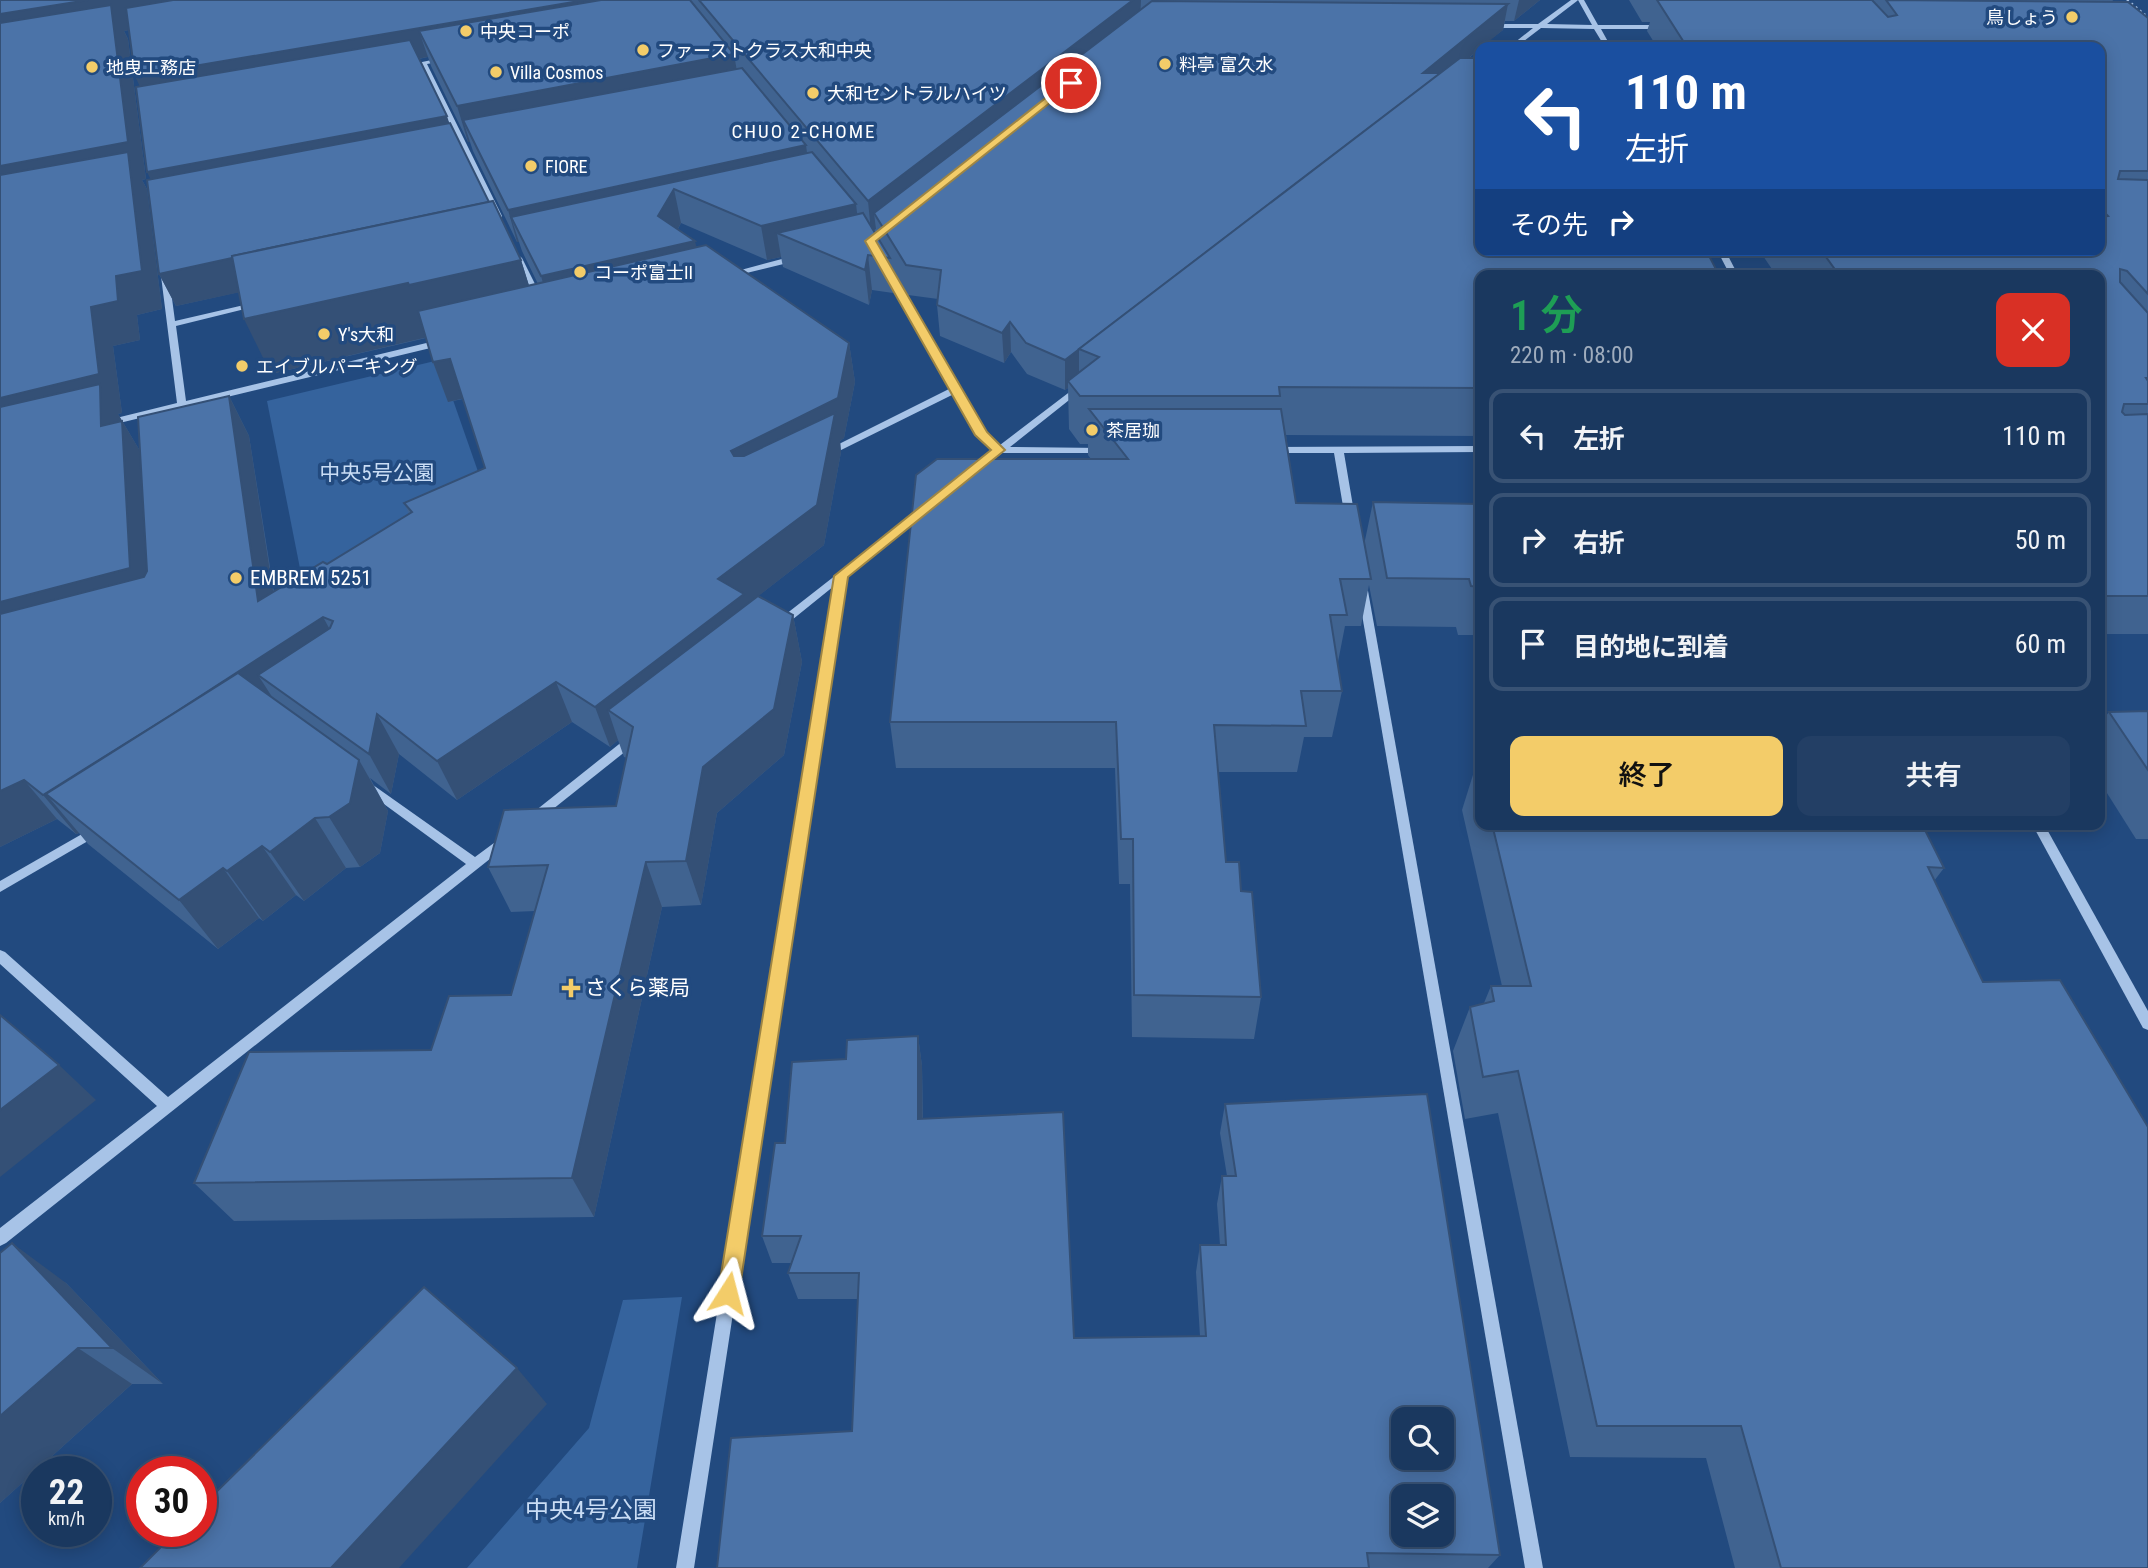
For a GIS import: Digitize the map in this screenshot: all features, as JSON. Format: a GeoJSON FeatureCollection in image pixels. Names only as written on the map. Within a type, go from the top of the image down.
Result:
{"type":"FeatureCollection","features":[{"type":"Feature","properties":{"kind":"street"},"geometry":{"type":"LineString","coordinates":[[1518,42],[1575,0]]}},
{"type":"Feature","properties":{"kind":"street"},"geometry":{"type":"LineString","coordinates":[[1581,0],[1605,42]]}},
{"type":"Feature","properties":{"kind":"street"},"geometry":{"type":"LineString","coordinates":[[1476,26],[1681,27]]}},
{"type":"Feature","properties":{"kind":"street"},"geometry":{"type":"LineString","coordinates":[[396,68],[449,58]]}},
{"type":"Feature","properties":{"kind":"street"},"geometry":{"type":"LineString","coordinates":[[423,63],[501,223]]}},
{"type":"Feature","properties":{"kind":"street"},"geometry":{"type":"LineString","coordinates":[[452,151],[479,146]]}},
{"type":"Feature","properties":{"kind":"street"},"geometry":{"type":"LineString","coordinates":[[513,248],[542,306]]}},
{"type":"Feature","properties":{"kind":"street"},"geometry":{"type":"LineString","coordinates":[[877,252],[982,435],[999,450],[1108,451]]}},
{"type":"Feature","properties":{"kind":"street"},"geometry":{"type":"LineString","coordinates":[[719,276],[812,254]]}},
{"type":"Feature","properties":{"kind":"street"},"geometry":{"type":"LineString","coordinates":[[163,260],[182,404]]}},
{"type":"Feature","properties":{"kind":"street"},"geometry":{"type":"LineString","coordinates":[[172,324],[264,304]]}},
{"type":"Feature","properties":{"kind":"street"},"geometry":{"type":"LineString","coordinates":[[100,424],[453,340]]}},
{"type":"Feature","properties":{"kind":"street"},"geometry":{"type":"LineString","coordinates":[[967,475],[1087,382]]}},
{"type":"Feature","properties":{"kind":"street"},"geometry":{"type":"LineString","coordinates":[[821,456],[956,389]]}},
{"type":"Feature","properties":{"kind":"street"},"geometry":{"type":"LineString","coordinates":[[150,412],[152,426]]}},
{"type":"Feature","properties":{"kind":"street"},"geometry":{"type":"LineString","coordinates":[[1338,449],[1353,531]]}},
{"type":"Feature","properties":{"kind":"street"},"geometry":{"type":"LineString","coordinates":[[1257,450],[1475,449]]}},
{"type":"Feature","properties":{"kind":"street"},"geometry":{"type":"LineString","coordinates":[[766,635],[936,500]]}},
{"type":"Feature","properties":{"kind":"street"},"geometry":{"type":"LineString","coordinates":[[1360,572],[1534,1568]]}},
{"type":"Feature","properties":{"kind":"street"},"geometry":{"type":"LineString","coordinates":[[685,1568],[841,576]]}},
{"type":"Feature","properties":{"kind":"street"},"geometry":{"type":"LineString","coordinates":[[0,1238],[647,728]]}},
{"type":"Feature","properties":{"kind":"street"},"geometry":{"type":"LineString","coordinates":[[359,780],[475,864]]}},
{"type":"Feature","properties":{"kind":"street"},"geometry":{"type":"LineString","coordinates":[[0,887],[106,825]]}},
{"type":"Feature","properties":{"kind":"street"},"geometry":{"type":"LineString","coordinates":[[2041,830],[2148,1024]]}},
{"type":"Feature","properties":{"kind":"street"},"geometry":{"type":"LineString","coordinates":[[0,956],[167,1106]]}},
{"type":"Feature","properties":{"kind":"path"},"geometry":{"type":"LineString","coordinates":[[2127,0],[2146,15]]}},
{"type":"Feature","properties":{"kind":"path"},"geometry":{"type":"LineString","coordinates":[[2146,15],[2141,15],[2147,20]]}},
{"type":"Feature","properties":{"kind":"green space","name":"中央5号公園"},"geometry":{"type":"Polygon","coordinates":[[[439,360],[496,523],[308,609],[267,401],[439,360]]]}},
{"type":"Feature","properties":{"kind":"green space","name":"中央4号公園"},"geometry":{"type":"Polygon","coordinates":[[[682,1297],[637,1568],[467,1568],[589,1428],[623,1300],[682,1297]]]}},
{"type":"Feature","properties":{"kind":"building"},"geometry":{"type":"Polygon","coordinates":[[[0,0],[88,0],[0,14],[0,0]]]}},
{"type":"Feature","properties":{"kind":"building"},"geometry":{"type":"Polygon","coordinates":[[[173,0],[585,0],[135,76],[126,8],[173,0]]]}},
{"type":"Feature","properties":{"kind":"building"},"geometry":{"type":"Polygon","coordinates":[[[601,0],[690,0],[734,54],[457,106],[419,31],[601,0]]]}},
{"type":"Feature","properties":{"kind":"building"},"geometry":{"type":"Polygon","coordinates":[[[699,0],[1133,0],[868,201],[699,0]]]}},
{"type":"Feature","properties":{"kind":"building"},"geometry":{"type":"Polygon","coordinates":[[[1657,0],[1872,0],[1888,17],[1897,15],[1886,0],[2128,2],[2148,18],[2148,171],[2120,171],[2118,179],[2148,180],[2148,294],[2127,271],[2120,269],[2120,282],[2148,313],[2148,404],[2124,404],[2122,412],[2125,415],[2148,414],[2148,596],[2105,596],[2105,270],[1835,270],[1825,256],[2105,256],[2105,216],[2108,216],[2105,213],[2105,42],[1684,42],[1657,0]]]}},
{"type":"Feature","properties":{"kind":"building"},"geometry":{"type":"Polygon","coordinates":[[[1152,1],[1508,4],[1423,73],[1441,73],[1065,360],[1026,343],[1010,322],[1002,333],[937,305],[941,270],[906,265],[874,213],[1152,1]]]}},
{"type":"Feature","properties":{"kind":"building"},"geometry":{"type":"Polygon","coordinates":[[[111,5],[128,142],[0,166],[0,23],[111,5]]]}},
{"type":"Feature","properties":{"kind":"building"},"geometry":{"type":"Polygon","coordinates":[[[410,40],[447,116],[147,172],[136,87],[410,40]]]}},
{"type":"Feature","properties":{"kind":"building"},"geometry":{"type":"Polygon","coordinates":[[[1460,58],[1475,58],[1475,256],[1709,256],[1716,270],[1475,270],[1475,388],[1279,387],[1280,396],[1080,396],[1068,381],[1099,357],[1079,349],[1460,58]]]}},
{"type":"Feature","properties":{"kind":"building"},"geometry":{"type":"Polygon","coordinates":[[[742,68],[806,145],[508,210],[463,120],[742,68]]]}},
{"type":"Feature","properties":{"kind":"building"},"geometry":{"type":"Polygon","coordinates":[[[450,123],[489,202],[159,274],[147,180],[450,123]]]}},
{"type":"Feature","properties":{"kind":"building"},"geometry":{"type":"Polygon","coordinates":[[[128,152],[142,271],[116,276],[118,301],[91,307],[99,374],[0,398],[0,175],[128,152]]]}},
{"type":"Feature","properties":{"kind":"building"},"geometry":{"type":"Polygon","coordinates":[[[812,152],[856,204],[761,226],[674,189],[658,216],[695,241],[541,276],[511,217],[812,152]]]}},
{"type":"Feature","properties":{"kind":"building"},"geometry":{"type":"Polygon","coordinates":[[[493,201],[521,260],[244,319],[232,256],[493,201]]]}},
{"type":"Feature","properties":{"kind":"building"},"geometry":{"type":"Polygon","coordinates":[[[863,213],[890,258],[868,255],[865,270],[777,233],[863,213]]]}},
{"type":"Feature","properties":{"kind":"building"},"geometry":{"type":"Polygon","coordinates":[[[706,245],[849,343],[838,398],[731,451],[734,456],[744,456],[835,413],[817,505],[718,579],[744,594],[595,707],[556,682],[437,761],[377,714],[369,754],[258,675],[330,628],[333,621],[323,617],[43,795],[24,780],[0,791],[0,614],[144,577],[147,571],[138,417],[229,396],[258,601],[323,562],[327,564],[412,512],[404,503],[485,468],[450,359],[433,362],[418,311],[706,245]]]}},
{"type":"Feature","properties":{"kind":"building"},"geometry":{"type":"Polygon","coordinates":[[[100,384],[101,426],[122,421],[130,568],[0,602],[0,407],[100,384]]]}},
{"type":"Feature","properties":{"kind":"building"},"geometry":{"type":"Polygon","coordinates":[[[1089,409],[1281,409],[1296,503],[1357,504],[1371,579],[1340,579],[1347,615],[1330,615],[1342,691],[1301,691],[1306,726],[1214,725],[1226,862],[1239,862],[1241,891],[1252,892],[1261,997],[1134,995],[1133,839],[1121,839],[1116,722],[890,722],[916,475],[937,459],[1128,459],[1089,409]]]}},
{"type":"Feature","properties":{"kind":"building"},"geometry":{"type":"Polygon","coordinates":[[[1373,502],[1475,504],[1475,586],[1471,586],[1469,579],[1387,578],[1373,502]]]}},
{"type":"Feature","properties":{"kind":"building"},"geometry":{"type":"Polygon","coordinates":[[[758,596],[793,615],[774,709],[703,767],[686,861],[646,862],[572,1178],[194,1183],[249,1052],[431,1050],[449,996],[511,995],[548,865],[488,867],[504,810],[616,806],[633,727],[608,710],[758,596]]]}},
{"type":"Feature","properties":{"kind":"building"},"geometry":{"type":"Polygon","coordinates":[[[238,673],[359,760],[350,803],[329,817],[315,818],[270,852],[262,846],[227,871],[223,868],[179,900],[46,794],[238,673]]]}},
{"type":"Feature","properties":{"kind":"building"},"geometry":{"type":"Polygon","coordinates":[[[2148,711],[2148,770],[2109,712],[2148,711]]]}},
{"type":"Feature","properties":{"kind":"building"},"geometry":{"type":"Polygon","coordinates":[[[1493,830],[1925,830],[1944,868],[1928,867],[1983,982],[2060,980],[2148,1127],[2148,1568],[1781,1568],[1741,1426],[1597,1426],[1518,1071],[1483,1077],[1470,1007],[1494,1001],[1491,986],[1531,986],[1493,830]]]}},
{"type":"Feature","properties":{"kind":"building"},"geometry":{"type":"Polygon","coordinates":[[[0,1015],[59,1065],[0,1110],[0,1015]]]}},
{"type":"Feature","properties":{"kind":"building"},"geometry":{"type":"Polygon","coordinates":[[[918,1036],[918,1119],[1063,1112],[1074,1338],[1206,1336],[1200,1245],[1226,1245],[1222,1176],[1236,1176],[1225,1104],[1427,1094],[1500,1555],[1367,1553],[1369,1568],[717,1568],[731,1438],[852,1431],[859,1273],[788,1273],[801,1236],[762,1236],[775,1143],[785,1143],[792,1062],[846,1059],[847,1040],[918,1036]]]}},
{"type":"Feature","properties":{"kind":"building"},"geometry":{"type":"Polygon","coordinates":[[[12,1243],[112,1348],[78,1348],[0,1416],[0,1253],[12,1243]]]}},
{"type":"Feature","properties":{"kind":"building"},"geometry":{"type":"Polygon","coordinates":[[[424,1287],[517,1368],[331,1568],[140,1568],[161,1547],[217,1547],[217,1491],[424,1287]]]}},
{"type":"Feature","properties":{"kind":"place","name":"鳥しょう"},"geometry":{"type":"Point","coordinates":[2072,17]}},
{"type":"Feature","properties":{"kind":"place","name":"中央コーポ"},"geometry":{"type":"Point","coordinates":[466,31]}},
{"type":"Feature","properties":{"kind":"place","name":"ファーストクラス大和中央"},"geometry":{"type":"Point","coordinates":[643,50]}},
{"type":"Feature","properties":{"kind":"place","name":"料亭 富久水"},"geometry":{"type":"Point","coordinates":[1165,64]}},
{"type":"Feature","properties":{"kind":"place","name":"地曳工務店"},"geometry":{"type":"Point","coordinates":[92,67]}},
{"type":"Feature","properties":{"kind":"place","name":"Villa Cosmos"},"geometry":{"type":"Point","coordinates":[496,72]}},
{"type":"Feature","properties":{"kind":"place","name":"大和セントラルハイツ"},"geometry":{"type":"Point","coordinates":[813,93]}},
{"type":"Feature","properties":{"kind":"place","name":"FIORE"},"geometry":{"type":"Point","coordinates":[531,166]}},
{"type":"Feature","properties":{"kind":"place","name":"コーポ富士II"},"geometry":{"type":"Point","coordinates":[580,272]}},
{"type":"Feature","properties":{"kind":"place","name":"Y's大和"},"geometry":{"type":"Point","coordinates":[324,334]}},
{"type":"Feature","properties":{"kind":"place","name":"エイブルパーキング"},"geometry":{"type":"Point","coordinates":[242,366]}},
{"type":"Feature","properties":{"kind":"place","name":"茶居珈"},"geometry":{"type":"Point","coordinates":[1092,430]}},
{"type":"Feature","properties":{"kind":"place","name":"EMBREM 5251"},"geometry":{"type":"Point","coordinates":[236,578]}},
{"type":"Feature","properties":{"kind":"place","name":"さくら薬局"},"geometry":{"type":"Point","coordinates":[571,988]}},
{"type":"Feature","properties":{"kind":"district","name":"CHUO 2-CHOME"},"geometry":{"type":"Point","coordinates":[804,131]}},
{"type":"Feature","properties":{"kind":"route"},"geometry":{"type":"LineString","coordinates":[[728,1293],[841,576],[999,450],[982,435],[870,241],[1071,83]]}}]}
